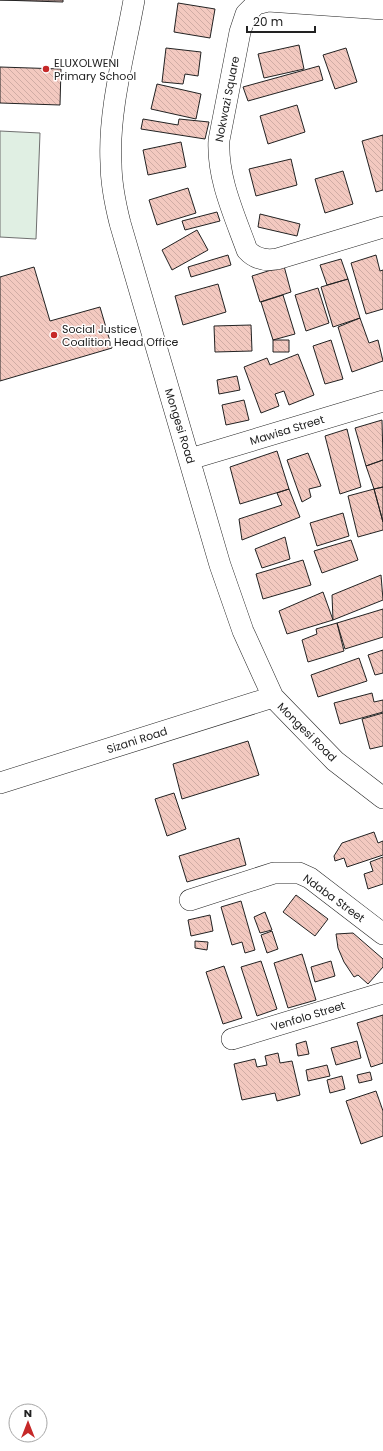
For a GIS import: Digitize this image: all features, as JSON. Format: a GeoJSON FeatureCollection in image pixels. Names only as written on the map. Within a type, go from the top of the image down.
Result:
{"type":"FeatureCollection","features":[{"type":"Feature","properties":{"kind":"street","name":"Mongesi Road"},"geometry":{"type":"LineString","coordinates":[[134,0],[111,133],[110,162],[114,195],[120,223],[220,565],[243,631],[273,697],[335,761],[383,798]]}},
{"type":"Feature","properties":{"kind":"street","name":"Nokwazi Square"},"geometry":{"type":"LineString","coordinates":[[383,9],[268,1],[256,4],[246,14],[240,32],[219,140],[218,156],[220,173],[247,250],[257,258],[269,260],[383,227]]}},
{"type":"Feature","properties":{"kind":"street","name":"Mawisa Street"},"geometry":{"type":"LineString","coordinates":[[190,459],[383,401]]}},
{"type":"Feature","properties":{"kind":"street","name":"Sizani Road"},"geometry":{"type":"LineString","coordinates":[[0,783],[273,697]]}},
{"type":"Feature","properties":{"kind":"street","name":"Ndaba Street"},"geometry":{"type":"LineString","coordinates":[[190,900],[274,873],[299,873],[310,878],[383,934]]}},
{"type":"Feature","properties":{"kind":"street","name":"Venfolo Street"},"geometry":{"type":"LineString","coordinates":[[232,1039],[383,993]]}},
{"type":"Feature","properties":{"kind":"green space"},"geometry":{"type":"Polygon","coordinates":[[[0,131],[40,133],[36,239],[0,237],[0,131]]]}},
{"type":"Feature","properties":{"kind":"building"},"geometry":{"type":"Polygon","coordinates":[[[0,0],[63,0],[63,2],[0,0]]]}},
{"type":"Feature","properties":{"kind":"building"},"geometry":{"type":"Polygon","coordinates":[[[178,3],[215,9],[210,38],[174,32],[178,3]]]}},
{"type":"Feature","properties":{"kind":"building"},"geometry":{"type":"Polygon","coordinates":[[[299,45],[304,69],[264,78],[258,54],[299,45]]]}},
{"type":"Feature","properties":{"kind":"building"},"geometry":{"type":"Polygon","coordinates":[[[166,48],[201,52],[198,76],[185,74],[183,84],[162,82],[166,48]]]}},
{"type":"Feature","properties":{"kind":"building"},"geometry":{"type":"Polygon","coordinates":[[[346,48],[357,82],[335,89],[323,55],[346,48]]]}},
{"type":"Feature","properties":{"kind":"building"},"geometry":{"type":"Polygon","coordinates":[[[319,66],[323,80],[248,101],[243,87],[319,66]]]}},
{"type":"Feature","properties":{"kind":"building"},"geometry":{"type":"Polygon","coordinates":[[[0,67],[61,69],[60,105],[0,103],[0,67]]]}},
{"type":"Feature","properties":{"kind":"building"},"geometry":{"type":"Polygon","coordinates":[[[157,84],[201,94],[196,119],[151,109],[157,84]]]}},
{"type":"Feature","properties":{"kind":"building"},"geometry":{"type":"Polygon","coordinates":[[[297,105],[305,132],[268,144],[260,116],[297,105]]]}},
{"type":"Feature","properties":{"kind":"building"},"geometry":{"type":"Polygon","coordinates":[[[143,119],[178,125],[179,119],[209,122],[205,139],[141,129],[143,119]]]}},
{"type":"Feature","properties":{"kind":"building"},"geometry":{"type":"Polygon","coordinates":[[[383,135],[383,190],[376,192],[362,141],[383,135]]]}},
{"type":"Feature","properties":{"kind":"building"},"geometry":{"type":"Polygon","coordinates":[[[181,142],[186,167],[148,175],[143,150],[181,142]]]}},
{"type":"Feature","properties":{"kind":"building"},"geometry":{"type":"Polygon","coordinates":[[[291,159],[297,185],[256,196],[249,169],[291,159]]]}},
{"type":"Feature","properties":{"kind":"building"},"geometry":{"type":"Polygon","coordinates":[[[343,171],[353,204],[325,213],[315,179],[343,171]]]}},
{"type":"Feature","properties":{"kind":"building"},"geometry":{"type":"Polygon","coordinates":[[[188,188],[196,213],[157,225],[149,200],[188,188]]]}},
{"type":"Feature","properties":{"kind":"building"},"geometry":{"type":"Polygon","coordinates":[[[217,212],[220,221],[185,230],[182,221],[217,212]]]}},
{"type":"Feature","properties":{"kind":"building"},"geometry":{"type":"Polygon","coordinates":[[[260,214],[300,224],[297,236],[258,227],[260,214]]]}},
{"type":"Feature","properties":{"kind":"building"},"geometry":{"type":"Polygon","coordinates":[[[197,230],[208,250],[172,270],[162,250],[197,230]]]}},
{"type":"Feature","properties":{"kind":"building"},"geometry":{"type":"Polygon","coordinates":[[[228,255],[231,265],[191,277],[188,267],[228,255]]]}},
{"type":"Feature","properties":{"kind":"building"},"geometry":{"type":"Polygon","coordinates":[[[376,255],[380,271],[383,270],[383,309],[366,314],[351,263],[376,255]]]}},
{"type":"Feature","properties":{"kind":"building"},"geometry":{"type":"Polygon","coordinates":[[[341,259],[348,279],[327,285],[320,265],[341,259]]]}},
{"type":"Feature","properties":{"kind":"building"},"geometry":{"type":"Polygon","coordinates":[[[284,266],[291,292],[260,302],[252,276],[284,266]]]}},
{"type":"Feature","properties":{"kind":"building","name":"Social Justice Coalition Head Office"},"geometry":{"type":"Polygon","coordinates":[[[34,267],[50,321],[100,307],[112,348],[0,381],[0,277],[34,267]]]}},
{"type":"Feature","properties":{"kind":"building"},"geometry":{"type":"Polygon","coordinates":[[[348,279],[360,318],[333,327],[321,287],[348,279]]]}},
{"type":"Feature","properties":{"kind":"building"},"geometry":{"type":"Polygon","coordinates":[[[218,284],[226,312],[183,325],[175,296],[218,284]]]}},
{"type":"Feature","properties":{"kind":"building"},"geometry":{"type":"Polygon","coordinates":[[[318,288],[329,323],[306,331],[295,295],[318,288]]]}},
{"type":"Feature","properties":{"kind":"building"},"geometry":{"type":"Polygon","coordinates":[[[283,295],[295,334],[273,340],[261,302],[283,295]]]}},
{"type":"Feature","properties":{"kind":"building"},"geometry":{"type":"Polygon","coordinates":[[[360,318],[369,343],[378,340],[383,361],[352,372],[338,327],[360,318]]]}},
{"type":"Feature","properties":{"kind":"building"},"geometry":{"type":"Polygon","coordinates":[[[251,325],[252,351],[215,352],[214,326],[251,325]]]}},
{"type":"Feature","properties":{"kind":"building"},"geometry":{"type":"Polygon","coordinates":[[[273,340],[289,340],[289,352],[273,352],[273,340]]]}},
{"type":"Feature","properties":{"kind":"building"},"geometry":{"type":"Polygon","coordinates":[[[331,340],[343,379],[325,384],[313,346],[331,340]]]}},
{"type":"Feature","properties":{"kind":"building"},"geometry":{"type":"Polygon","coordinates":[[[298,354],[314,395],[289,405],[284,391],[275,394],[279,406],[261,413],[244,367],[267,358],[270,365],[298,354]]]}},
{"type":"Feature","properties":{"kind":"building"},"geometry":{"type":"Polygon","coordinates":[[[237,376],[240,390],[219,394],[217,380],[237,376]]]}},
{"type":"Feature","properties":{"kind":"building"},"geometry":{"type":"Polygon","coordinates":[[[244,400],[249,420],[226,425],[222,405],[244,400]]]}},
{"type":"Feature","properties":{"kind":"building"},"geometry":{"type":"Polygon","coordinates":[[[382,420],[383,460],[366,466],[355,428],[382,420]]]}},
{"type":"Feature","properties":{"kind":"building"},"geometry":{"type":"Polygon","coordinates":[[[347,429],[361,487],[340,494],[325,436],[347,429]]]}},
{"type":"Feature","properties":{"kind":"building"},"geometry":{"type":"Polygon","coordinates":[[[277,451],[289,489],[240,504],[230,467],[277,451]]]}},
{"type":"Feature","properties":{"kind":"building"},"geometry":{"type":"Polygon","coordinates":[[[308,453],[321,486],[309,489],[311,497],[302,502],[287,460],[308,453]]]}},
{"type":"Feature","properties":{"kind":"building"},"geometry":{"type":"Polygon","coordinates":[[[383,460],[383,487],[374,489],[366,466],[383,460]]]}},
{"type":"Feature","properties":{"kind":"building"},"geometry":{"type":"Polygon","coordinates":[[[383,487],[383,522],[374,489],[383,487]]]}},
{"type":"Feature","properties":{"kind":"building"},"geometry":{"type":"Polygon","coordinates":[[[289,489],[300,517],[242,540],[239,519],[282,505],[277,493],[289,489]]]}},
{"type":"Feature","properties":{"kind":"building"},"geometry":{"type":"Polygon","coordinates":[[[374,489],[383,522],[383,530],[358,537],[348,496],[374,489]]]}},
{"type":"Feature","properties":{"kind":"building"},"geometry":{"type":"Polygon","coordinates":[[[343,513],[349,536],[317,546],[310,523],[343,513]]]}},
{"type":"Feature","properties":{"kind":"building"},"geometry":{"type":"Polygon","coordinates":[[[285,537],[290,559],[262,568],[255,549],[285,537]]]}},
{"type":"Feature","properties":{"kind":"building"},"geometry":{"type":"Polygon","coordinates":[[[351,540],[358,560],[322,573],[314,551],[351,540]]]}},
{"type":"Feature","properties":{"kind":"building"},"geometry":{"type":"Polygon","coordinates":[[[303,560],[311,585],[263,599],[256,574],[303,560]]]}},
{"type":"Feature","properties":{"kind":"building"},"geometry":{"type":"Polygon","coordinates":[[[381,575],[383,600],[333,620],[332,595],[381,575]]]}},
{"type":"Feature","properties":{"kind":"building"},"geometry":{"type":"Polygon","coordinates":[[[323,592],[333,620],[287,634],[279,611],[323,592]]]}},
{"type":"Feature","properties":{"kind":"building"},"geometry":{"type":"Polygon","coordinates":[[[383,609],[383,637],[345,649],[337,623],[383,609]]]}},
{"type":"Feature","properties":{"kind":"building"},"geometry":{"type":"Polygon","coordinates":[[[337,623],[344,651],[308,662],[302,640],[317,634],[316,629],[337,623]]]}},
{"type":"Feature","properties":{"kind":"building"},"geometry":{"type":"Polygon","coordinates":[[[383,650],[383,673],[375,675],[368,655],[383,650]]]}},
{"type":"Feature","properties":{"kind":"building"},"geometry":{"type":"Polygon","coordinates":[[[359,658],[367,681],[318,697],[311,675],[359,658]]]}},
{"type":"Feature","properties":{"kind":"building"},"geometry":{"type":"Polygon","coordinates":[[[372,693],[374,702],[383,700],[383,712],[340,724],[334,703],[372,693]]]}},
{"type":"Feature","properties":{"kind":"building"},"geometry":{"type":"Polygon","coordinates":[[[383,713],[383,746],[370,749],[362,719],[383,713]]]}},
{"type":"Feature","properties":{"kind":"building"},"geometry":{"type":"Polygon","coordinates":[[[248,741],[259,775],[182,799],[173,764],[248,741]]]}},
{"type":"Feature","properties":{"kind":"building"},"geometry":{"type":"Polygon","coordinates":[[[174,793],[186,829],[167,836],[155,799],[174,793]]]}},
{"type":"Feature","properties":{"kind":"building"},"geometry":{"type":"Polygon","coordinates":[[[374,832],[378,843],[383,841],[383,855],[347,867],[344,858],[335,861],[334,856],[342,843],[374,832]]]}},
{"type":"Feature","properties":{"kind":"building"},"geometry":{"type":"Polygon","coordinates":[[[239,838],[246,865],[187,882],[179,856],[239,838]]]}},
{"type":"Feature","properties":{"kind":"building"},"geometry":{"type":"Polygon","coordinates":[[[383,857],[383,884],[368,889],[364,874],[373,871],[370,862],[383,857]]]}},
{"type":"Feature","properties":{"kind":"building"},"geometry":{"type":"Polygon","coordinates":[[[296,895],[328,919],[315,936],[283,912],[296,895]]]}},
{"type":"Feature","properties":{"kind":"building"},"geometry":{"type":"Polygon","coordinates":[[[241,901],[255,950],[245,953],[242,942],[232,945],[221,907],[241,901]]]}},
{"type":"Feature","properties":{"kind":"building"},"geometry":{"type":"Polygon","coordinates":[[[265,912],[272,930],[260,933],[254,917],[265,912]]]}},
{"type":"Feature","properties":{"kind":"building"},"geometry":{"type":"Polygon","coordinates":[[[210,915],[213,931],[191,936],[188,920],[210,915]]]}},
{"type":"Feature","properties":{"kind":"building"},"geometry":{"type":"Polygon","coordinates":[[[272,931],[278,949],[267,953],[261,935],[272,931]]]}},
{"type":"Feature","properties":{"kind":"building"},"geometry":{"type":"Polygon","coordinates":[[[353,933],[383,959],[383,967],[368,984],[358,975],[354,977],[344,962],[338,948],[336,934],[353,933]]]}},
{"type":"Feature","properties":{"kind":"building"},"geometry":{"type":"Polygon","coordinates":[[[195,941],[208,942],[207,950],[195,948],[195,941]]]}},
{"type":"Feature","properties":{"kind":"building"},"geometry":{"type":"Polygon","coordinates":[[[302,954],[316,1000],[288,1008],[274,963],[302,954]]]}},
{"type":"Feature","properties":{"kind":"building"},"geometry":{"type":"Polygon","coordinates":[[[261,961],[277,1009],[257,1016],[241,967],[261,961]]]}},
{"type":"Feature","properties":{"kind":"building"},"geometry":{"type":"Polygon","coordinates":[[[331,961],[335,976],[315,982],[311,967],[331,961]]]}},
{"type":"Feature","properties":{"kind":"building"},"geometry":{"type":"Polygon","coordinates":[[[224,966],[242,1018],[223,1024],[206,972],[224,966]]]}},
{"type":"Feature","properties":{"kind":"building"},"geometry":{"type":"Polygon","coordinates":[[[383,1015],[383,1063],[371,1067],[357,1023],[383,1015]]]}},
{"type":"Feature","properties":{"kind":"building"},"geometry":{"type":"Polygon","coordinates":[[[306,1041],[309,1054],[298,1056],[296,1044],[306,1041]]]}},
{"type":"Feature","properties":{"kind":"building"},"geometry":{"type":"Polygon","coordinates":[[[357,1041],[361,1058],[336,1065],[331,1048],[357,1041]]]}},
{"type":"Feature","properties":{"kind":"building"},"geometry":{"type":"Polygon","coordinates":[[[278,1053],[280,1063],[292,1061],[300,1095],[277,1101],[275,1093],[242,1100],[234,1064],[255,1059],[257,1067],[267,1065],[265,1056],[278,1053]]]}},
{"type":"Feature","properties":{"kind":"building"},"geometry":{"type":"Polygon","coordinates":[[[327,1065],[330,1076],[308,1081],[306,1070],[327,1065]]]}},
{"type":"Feature","properties":{"kind":"building"},"geometry":{"type":"Polygon","coordinates":[[[370,1072],[372,1080],[359,1083],[357,1075],[370,1072]]]}},
{"type":"Feature","properties":{"kind":"building"},"geometry":{"type":"Polygon","coordinates":[[[342,1076],[345,1089],[330,1093],[327,1080],[342,1076]]]}},
{"type":"Feature","properties":{"kind":"building"},"geometry":{"type":"Polygon","coordinates":[[[376,1091],[383,1111],[383,1136],[361,1144],[346,1101],[376,1091]]]}},
{"type":"Feature","properties":{"kind":"place","name":"ELUXOLWENI Primary School"},"geometry":{"type":"Point","coordinates":[46,69]}},
{"type":"Feature","properties":{"kind":"place","name":"Social Justice Coalition Head Office"},"geometry":{"type":"Point","coordinates":[54,335]}}]}
